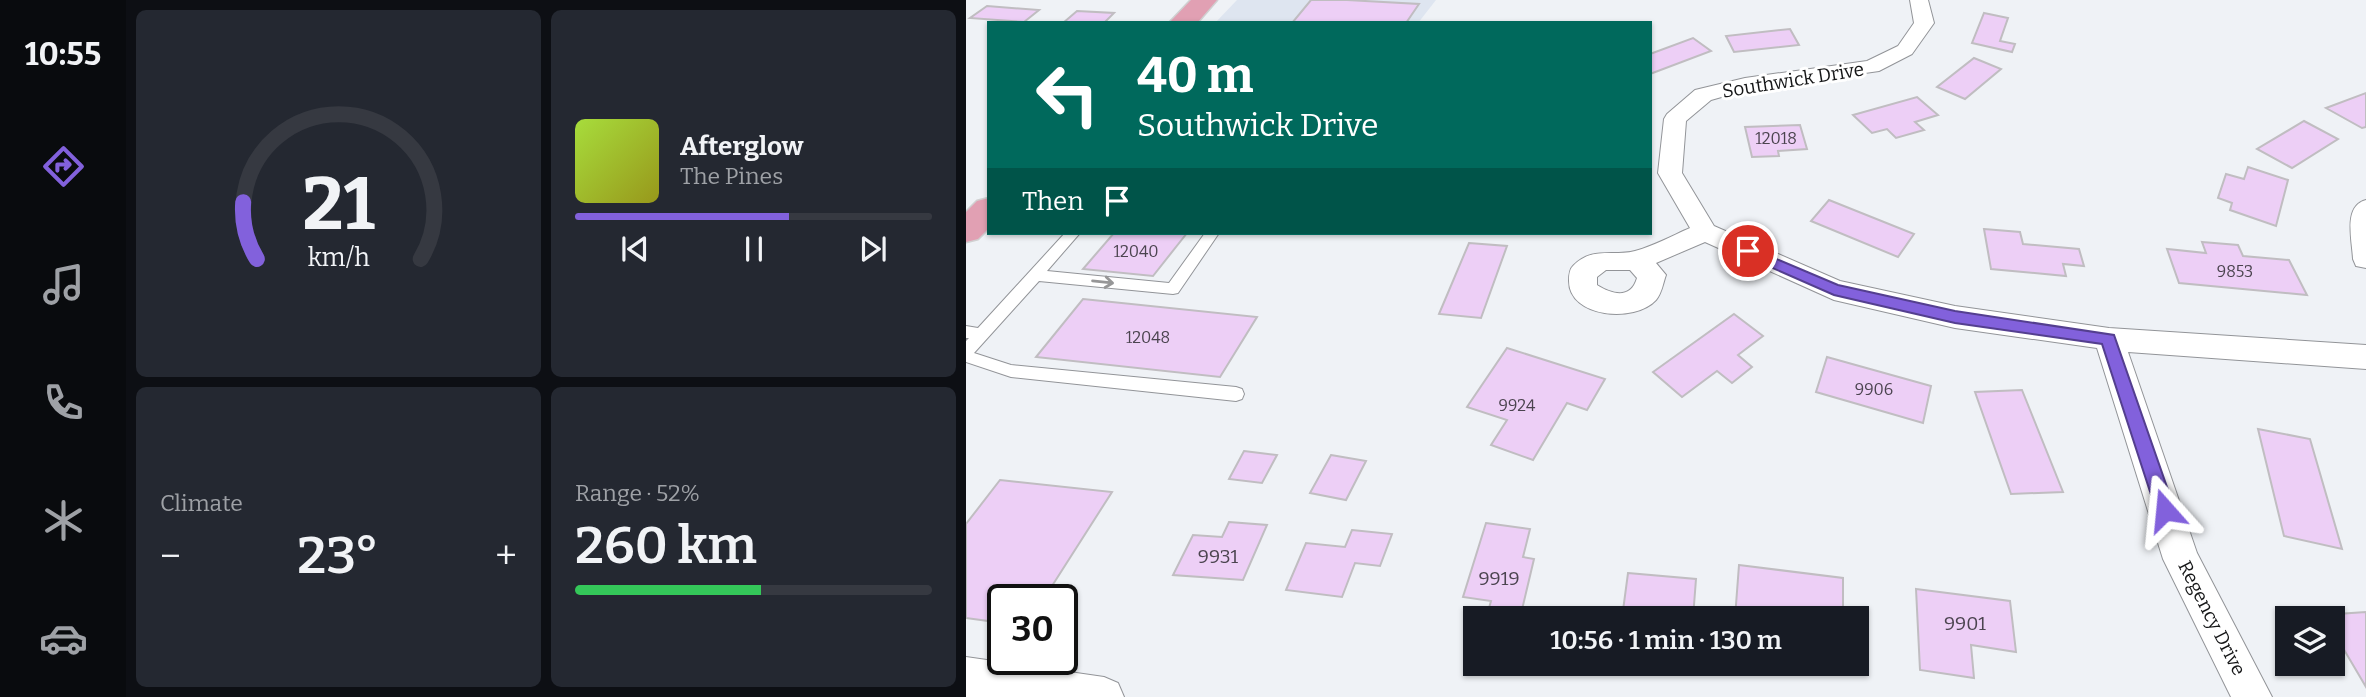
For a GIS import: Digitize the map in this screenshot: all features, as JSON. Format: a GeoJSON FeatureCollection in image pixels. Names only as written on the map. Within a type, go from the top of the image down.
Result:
{"type":"FeatureCollection","features":[{"type":"Feature","properties":{"kind":"main road"},"geometry":{"type":"LineString","coordinates":[[1184,21],[1205,0]]}},
{"type":"Feature","properties":{"kind":"main road"},"geometry":{"type":"LineString","coordinates":[[966,231],[987,211]]}},
{"type":"Feature","properties":{"kind":"street","name":"Southwick Drive"},"geometry":{"type":"LineString","coordinates":[[1704,232],[1670,173],[1675,119],[1703,95],[1745,84],[1872,67],[1905,50],[1924,23],[1919,0]]}},
{"type":"Feature","properties":{"kind":"street"},"geometry":{"type":"LineString","coordinates":[[2366,208],[2366,258]]}},
{"type":"Feature","properties":{"kind":"street"},"geometry":{"type":"LineString","coordinates":[[1636,261],[1704,232],[1834,290],[1955,317],[2109,339],[2366,357]]}},
{"type":"Feature","properties":{"kind":"street","name":"Regency Drive"},"geometry":{"type":"LineString","coordinates":[[2109,339],[2181,559],[2252,697]]}},
{"type":"Feature","properties":{"kind":"street"},"geometry":{"type":"LineString","coordinates":[[966,677],[1104,697]]}},
{"type":"Feature","properties":{"kind":"lane"},"geometry":{"type":"LineString","coordinates":[[1071,235],[1035,275],[974,333],[966,354],[1011,370],[1236,394]]}},
{"type":"Feature","properties":{"kind":"lane"},"geometry":{"type":"LineString","coordinates":[[1035,275],[1173,289],[1211,235]]}},
{"type":"Feature","properties":{"kind":"shaded area"},"geometry":{"type":"Polygon","coordinates":[[[1237,0],[1436,0],[1420,21],[1217,21],[1237,0]]]}},
{"type":"Feature","properties":{"kind":"building"},"geometry":{"type":"Polygon","coordinates":[[[1311,0],[1419,4],[1407,21],[1294,21],[1311,0]]]}},
{"type":"Feature","properties":{"kind":"building"},"geometry":{"type":"Polygon","coordinates":[[[987,6],[1039,10],[1025,21],[970,18],[987,6]]]}},
{"type":"Feature","properties":{"kind":"building"},"geometry":{"type":"Polygon","coordinates":[[[1077,11],[1114,13],[1106,21],[1065,21],[1077,11]]]}},
{"type":"Feature","properties":{"kind":"building"},"geometry":{"type":"Polygon","coordinates":[[[1984,13],[2008,18],[2000,41],[2015,44],[2012,52],[1972,43],[1984,13]]]}},
{"type":"Feature","properties":{"kind":"building"},"geometry":{"type":"Polygon","coordinates":[[[1790,29],[1799,45],[1734,52],[1726,36],[1790,29]]]}},
{"type":"Feature","properties":{"kind":"building"},"geometry":{"type":"Polygon","coordinates":[[[1693,38],[1711,51],[1652,73],[1652,53],[1693,38]]]}},
{"type":"Feature","properties":{"kind":"building"},"geometry":{"type":"Polygon","coordinates":[[[1974,58],[2001,69],[1965,99],[1937,87],[1974,58]]]}},
{"type":"Feature","properties":{"kind":"building"},"geometry":{"type":"Polygon","coordinates":[[[2366,93],[2366,127],[2362,128],[2326,108],[2366,93]]]}},
{"type":"Feature","properties":{"kind":"building"},"geometry":{"type":"Polygon","coordinates":[[[1917,97],[1938,115],[1915,122],[1924,130],[1896,138],[1887,129],[1872,133],[1853,115],[1917,97]]]}},
{"type":"Feature","properties":{"kind":"building"},"geometry":{"type":"Polygon","coordinates":[[[2304,121],[2338,139],[2292,168],[2257,149],[2304,121]]]}},
{"type":"Feature","properties":{"kind":"building"},"geometry":{"type":"Polygon","coordinates":[[[1800,125],[1807,149],[1778,151],[1779,156],[1752,157],[1745,127],[1800,125]]]}},
{"type":"Feature","properties":{"kind":"building"},"geometry":{"type":"Polygon","coordinates":[[[2248,167],[2288,180],[2276,226],[2230,210],[2232,203],[2218,198],[2226,174],[2244,179],[2248,167]]]}},
{"type":"Feature","properties":{"kind":"building"},"geometry":{"type":"Polygon","coordinates":[[[1829,200],[1914,234],[1898,257],[1811,221],[1829,200]]]}},
{"type":"Feature","properties":{"kind":"building"},"geometry":{"type":"Polygon","coordinates":[[[1984,229],[2020,232],[2023,244],[2079,249],[2084,266],[2063,264],[2066,276],[1991,269],[1984,229]]]}},
{"type":"Feature","properties":{"kind":"building"},"geometry":{"type":"Polygon","coordinates":[[[1112,235],[1185,235],[1153,276],[1083,269],[1112,235]]]}},
{"type":"Feature","properties":{"kind":"building"},"geometry":{"type":"Polygon","coordinates":[[[2202,242],[2238,245],[2243,256],[2289,260],[2307,295],[2179,283],[2167,249],[2206,253],[2202,242]]]}},
{"type":"Feature","properties":{"kind":"building"},"geometry":{"type":"Polygon","coordinates":[[[1469,243],[1507,246],[1481,318],[1439,314],[1469,243]]]}},
{"type":"Feature","properties":{"kind":"building"},"geometry":{"type":"Polygon","coordinates":[[[1083,299],[1257,317],[1220,377],[1036,357],[1083,299]]]}},
{"type":"Feature","properties":{"kind":"building"},"geometry":{"type":"Polygon","coordinates":[[[1734,314],[1763,336],[1738,355],[1752,367],[1732,383],[1717,371],[1682,397],[1653,372],[1734,314]]]}},
{"type":"Feature","properties":{"kind":"building"},"geometry":{"type":"Polygon","coordinates":[[[1507,348],[1605,379],[1587,410],[1567,403],[1533,460],[1491,445],[1507,420],[1467,407],[1507,348]]]}},
{"type":"Feature","properties":{"kind":"building"},"geometry":{"type":"Polygon","coordinates":[[[1827,357],[1931,386],[1923,423],[1816,392],[1827,357]]]}},
{"type":"Feature","properties":{"kind":"building"},"geometry":{"type":"Polygon","coordinates":[[[2022,390],[2063,492],[2011,494],[1975,392],[2022,390]]]}},
{"type":"Feature","properties":{"kind":"building"},"geometry":{"type":"Polygon","coordinates":[[[2258,429],[2310,439],[2342,549],[2284,536],[2258,429]]]}},
{"type":"Feature","properties":{"kind":"building"},"geometry":{"type":"Polygon","coordinates":[[[1244,451],[1277,455],[1262,483],[1229,479],[1244,451]]]}},
{"type":"Feature","properties":{"kind":"building"},"geometry":{"type":"Polygon","coordinates":[[[1331,455],[1366,461],[1346,500],[1310,493],[1331,455]]]}},
{"type":"Feature","properties":{"kind":"building"},"geometry":{"type":"Polygon","coordinates":[[[1000,480],[1112,492],[1053,584],[987,584],[987,621],[966,618],[966,524],[1000,480]]]}},
{"type":"Feature","properties":{"kind":"building"},"geometry":{"type":"Polygon","coordinates":[[[1229,522],[1267,525],[1243,580],[1173,575],[1193,535],[1222,537],[1229,522]]]}},
{"type":"Feature","properties":{"kind":"building"},"geometry":{"type":"Polygon","coordinates":[[[1486,523],[1530,529],[1523,557],[1534,559],[1523,606],[1490,606],[1491,601],[1463,597],[1486,523]]]}},
{"type":"Feature","properties":{"kind":"building"},"geometry":{"type":"Polygon","coordinates":[[[1352,530],[1392,534],[1380,566],[1355,563],[1342,597],[1286,590],[1306,543],[1345,547],[1352,530]]]}},
{"type":"Feature","properties":{"kind":"building"},"geometry":{"type":"Polygon","coordinates":[[[1739,565],[1843,578],[1843,606],[1736,606],[1739,565]]]}},
{"type":"Feature","properties":{"kind":"building"},"geometry":{"type":"Polygon","coordinates":[[[1628,573],[1696,579],[1694,606],[1624,606],[1628,573]]]}},
{"type":"Feature","properties":{"kind":"building"},"geometry":{"type":"Polygon","coordinates":[[[1916,589],[2010,601],[2016,652],[1971,645],[1974,678],[1920,670],[1916,589]]]}},
{"type":"Feature","properties":{"kind":"building"},"geometry":{"type":"Polygon","coordinates":[[[2366,612],[2366,687],[2345,651],[2345,613],[2366,612]]]}},
{"type":"Feature","properties":{"kind":"route"},"geometry":{"type":"LineString","coordinates":[[1748,251],[1834,290],[1955,317],[2109,339],[2165,510]]}}]}
